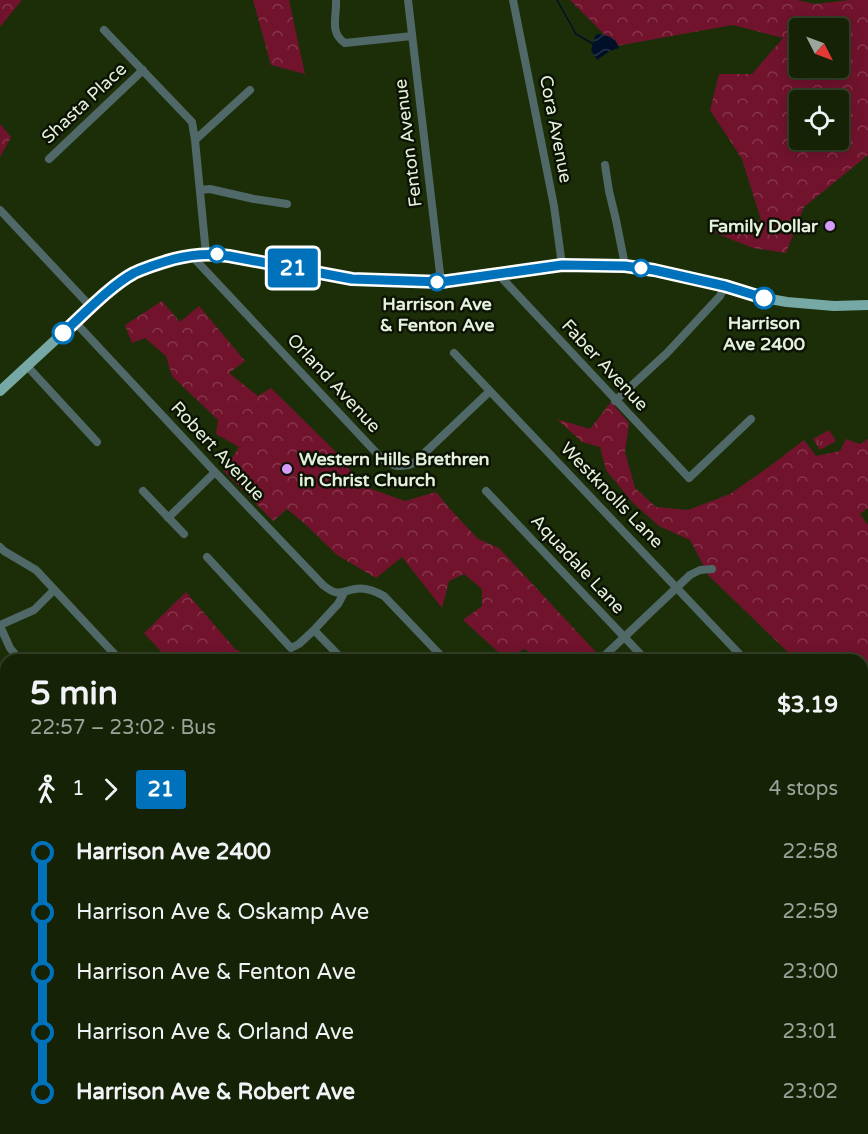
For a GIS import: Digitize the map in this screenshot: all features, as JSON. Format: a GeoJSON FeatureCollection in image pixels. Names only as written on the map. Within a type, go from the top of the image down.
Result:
{"type":"FeatureCollection","features":[{"type":"Feature","properties":{"kind":"main road"},"geometry":{"type":"LineString","coordinates":[[0,391],[124,279],[152,266],[191,255],[229,256],[352,279],[441,282],[562,265],[625,266],[654,270],[787,302],[834,306],[868,305]]}},
{"type":"Feature","properties":{"kind":"street"},"geometry":{"type":"LineString","coordinates":[[336,0],[335,31],[337,38],[345,43],[411,36]]}},
{"type":"Feature","properties":{"kind":"street","name":"Fenton Avenue"},"geometry":{"type":"LineString","coordinates":[[408,0],[441,282]]}},
{"type":"Feature","properties":{"kind":"street","name":"Cora Avenue"},"geometry":{"type":"LineString","coordinates":[[513,0],[555,206],[562,265]]}},
{"type":"Feature","properties":{"kind":"street"},"geometry":{"type":"LineString","coordinates":[[104,30],[192,122],[206,254]]}},
{"type":"Feature","properties":{"kind":"street","name":"Shasta Place"},"geometry":{"type":"LineString","coordinates":[[49,159],[143,70]]}},
{"type":"Feature","properties":{"kind":"street"},"geometry":{"type":"LineString","coordinates":[[195,140],[250,90]]}},
{"type":"Feature","properties":{"kind":"street"},"geometry":{"type":"LineString","coordinates":[[604,165],[625,266]]}},
{"type":"Feature","properties":{"kind":"street"},"geometry":{"type":"LineString","coordinates":[[200,190],[210,189],[287,204]]}},
{"type":"Feature","properties":{"kind":"street"},"geometry":{"type":"LineString","coordinates":[[0,210],[91,307]]}},
{"type":"Feature","properties":{"kind":"street","name":"Orland Avenue"},"geometry":{"type":"LineString","coordinates":[[191,255],[388,463],[398,466],[414,463],[490,391]]}},
{"type":"Feature","properties":{"kind":"street","name":"Faber Avenue"},"geometry":{"type":"LineString","coordinates":[[498,274],[688,478],[751,419]]}},
{"type":"Feature","properties":{"kind":"street"},"geometry":{"type":"LineString","coordinates":[[615,401],[674,345],[720,296],[725,286]]}},
{"type":"Feature","properties":{"kind":"street","name":"Robert Avenue"},"geometry":{"type":"LineString","coordinates":[[75,322],[323,585],[332,592],[344,593]]}},
{"type":"Feature","properties":{"kind":"street","name":"Westknolls Lane"},"geometry":{"type":"LineString","coordinates":[[454,353],[740,654]]}},
{"type":"Feature","properties":{"kind":"street"},"geometry":{"type":"LineString","coordinates":[[27,366],[97,442]]}},
{"type":"Feature","properties":{"kind":"street"},"geometry":{"type":"LineString","coordinates":[[168,518],[215,472]]}},
{"type":"Feature","properties":{"kind":"street"},"geometry":{"type":"LineString","coordinates":[[143,491],[184,534]]}},
{"type":"Feature","properties":{"kind":"street","name":"Aquadale Lane"},"geometry":{"type":"LineString","coordinates":[[486,491],[640,654]]}},
{"type":"Feature","properties":{"kind":"street"},"geometry":{"type":"LineString","coordinates":[[0,547],[36,570],[114,654]]}},
{"type":"Feature","properties":{"kind":"street"},"geometry":{"type":"LineString","coordinates":[[207,557],[291,648],[314,630],[338,604],[344,593],[356,588],[364,588],[384,596],[440,654]]}},
{"type":"Feature","properties":{"kind":"street"},"geometry":{"type":"LineString","coordinates":[[606,654],[694,572],[712,569]]}},
{"type":"Feature","properties":{"kind":"street"},"geometry":{"type":"LineString","coordinates":[[16,654],[10,648],[0,626],[34,610],[54,590]]}},
{"type":"Feature","properties":{"kind":"street"},"geometry":{"type":"LineString","coordinates":[[314,630],[337,654]]}},
{"type":"Feature","properties":{"kind":"green space"},"geometry":{"type":"Polygon","coordinates":[[[0,0],[22,0],[0,27],[0,0]]]}},
{"type":"Feature","properties":{"kind":"green space"},"geometry":{"type":"Polygon","coordinates":[[[253,0],[289,0],[305,74],[271,65],[253,0]]]}},
{"type":"Feature","properties":{"kind":"green space"},"geometry":{"type":"Polygon","coordinates":[[[570,0],[797,0],[815,4],[868,0],[868,155],[804,207],[786,253],[753,248],[713,232],[761,220],[742,159],[710,110],[719,74],[752,74],[783,38],[733,25],[616,46],[570,0]]]}},
{"type":"Feature","properties":{"kind":"green space"},"geometry":{"type":"Polygon","coordinates":[[[0,124],[11,137],[0,157],[0,124]]]}},
{"type":"Feature","properties":{"kind":"green space"},"geometry":{"type":"Polygon","coordinates":[[[162,301],[180,322],[199,306],[245,361],[229,373],[258,396],[271,388],[334,450],[363,486],[405,501],[436,492],[478,539],[499,548],[599,654],[532,654],[524,649],[516,654],[500,654],[463,620],[482,606],[482,589],[464,574],[449,581],[442,608],[402,557],[376,578],[337,555],[287,509],[273,521],[224,471],[239,447],[216,434],[218,420],[172,376],[166,356],[145,338],[132,343],[125,325],[162,301]]]}},
{"type":"Feature","properties":{"kind":"green space"},"geometry":{"type":"Polygon","coordinates":[[[611,402],[629,423],[625,452],[635,488],[656,507],[688,510],[730,494],[804,440],[816,456],[840,451],[846,439],[860,444],[868,439],[868,508],[860,514],[868,525],[868,654],[790,654],[709,576],[690,540],[659,526],[632,502],[606,470],[600,447],[582,442],[557,419],[590,429],[611,402]]]}},
{"type":"Feature","properties":{"kind":"green space"},"geometry":{"type":"Polygon","coordinates":[[[829,430],[836,441],[820,450],[813,439],[829,430]]]}},
{"type":"Feature","properties":{"kind":"green space"},"geometry":{"type":"Polygon","coordinates":[[[314,461],[326,474],[317,483],[305,469],[314,461]]]}},
{"type":"Feature","properties":{"kind":"green space"},"geometry":{"type":"Polygon","coordinates":[[[186,592],[235,649],[245,654],[163,654],[144,633],[186,592]]]}},
{"type":"Feature","properties":{"kind":"water"},"geometry":{"type":"Polygon","coordinates":[[[598,34],[612,37],[619,48],[597,60],[591,50],[595,36],[598,34]]]}},
{"type":"Feature","properties":{"kind":"waterway"},"geometry":{"type":"LineString","coordinates":[[557,0],[576,34],[593,44]]}},
{"type":"Feature","properties":{"kind":"bus line","name":"21"},"geometry":{"type":"LineString","coordinates":[[63,333],[124,279],[142,269],[181,257],[209,253],[365,281],[441,282],[562,265],[625,266],[725,286],[764,298]]}},
{"type":"Feature","properties":{"kind":"place","name":"Family Dollar"},"geometry":{"type":"Point","coordinates":[830,226]}},
{"type":"Feature","properties":{"kind":"place","name":"Harrison Ave & Fenton Ave"},"geometry":{"type":"Point","coordinates":[437,282]}},
{"type":"Feature","properties":{"kind":"place","name":"Harrison Ave 2400"},"geometry":{"type":"Point","coordinates":[764,298]}},
{"type":"Feature","properties":{"kind":"place","name":"Western Hills Brethren in Christ Church"},"geometry":{"type":"Point","coordinates":[287,469]}}]}
